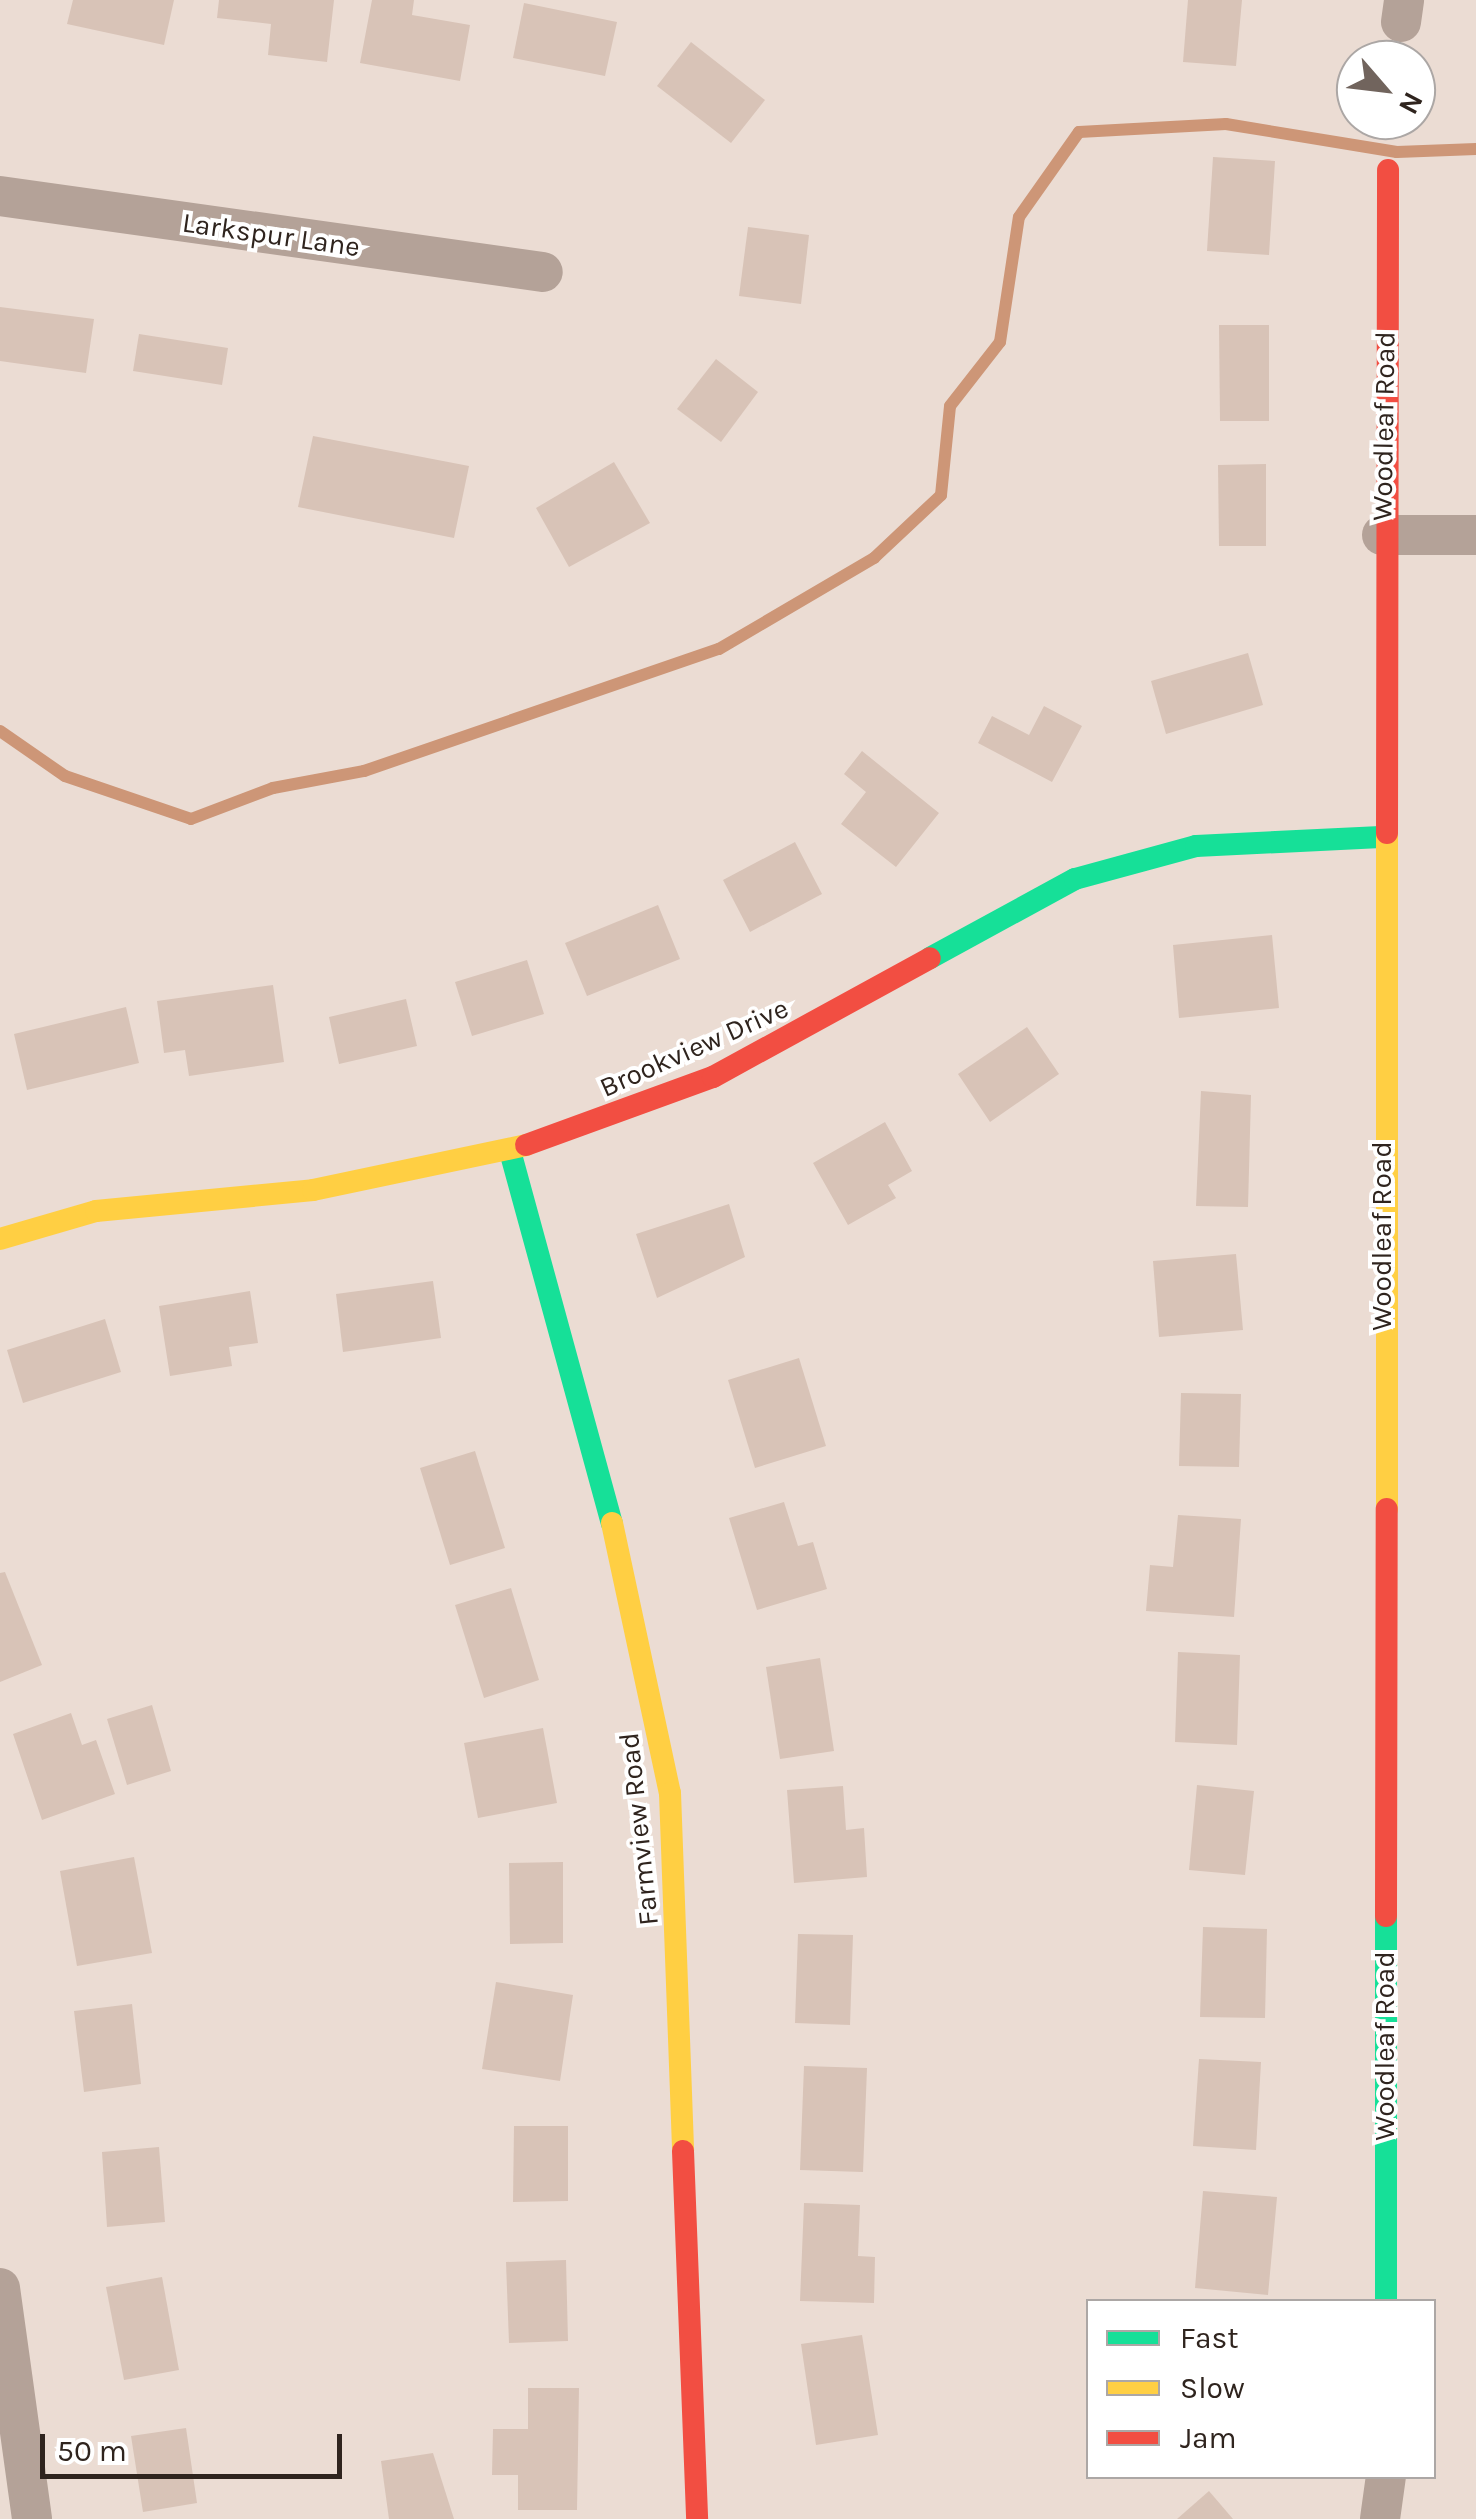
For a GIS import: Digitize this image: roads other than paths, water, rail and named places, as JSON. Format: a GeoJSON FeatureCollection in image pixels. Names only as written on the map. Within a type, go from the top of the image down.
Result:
{"type":"FeatureCollection","features":[{"type":"Feature","properties":{"kind":"street","name":"Woodleaf Road"},"geometry":{"type":"LineString","coordinates":[[1386,2299],[1381,837],[1388,170]]}},
{"type":"Feature","properties":{"kind":"street","name":"Larkspur Lane"},"geometry":{"type":"LineString","coordinates":[[0,196],[543,272]]}},
{"type":"Feature","properties":{"kind":"street"},"geometry":{"type":"LineString","coordinates":[[1382,534],[1476,534]]}},
{"type":"Feature","properties":{"kind":"street","name":"Brookview Drive"},"geometry":{"type":"LineString","coordinates":[[0,1239],[96,1211],[313,1190],[510,1151],[713,1078],[1075,879],[1196,846],[1381,837]]}},
{"type":"Feature","properties":{"kind":"street","name":"Farmview Road"},"geometry":{"type":"LineString","coordinates":[[510,1151],[632,1596],[670,1793],[697,2519]]}},
{"type":"Feature","properties":{"kind":"street"},"geometry":{"type":"LineString","coordinates":[[0,2288],[32,2519]]}},
{"type":"Feature","properties":{"kind":"street"},"geometry":{"type":"LineString","coordinates":[[1380,2519],[1386,2479]]}},
{"type":"Feature","properties":{"kind":"waterway"},"geometry":{"type":"LineString","coordinates":[[0,731],[65,776],[191,819],[273,788],[364,771],[719,649],[874,558],[941,495],[950,406],[1000,342],[1019,217],[1079,132],[1226,124],[1397,152],[1476,149]]}}]}
